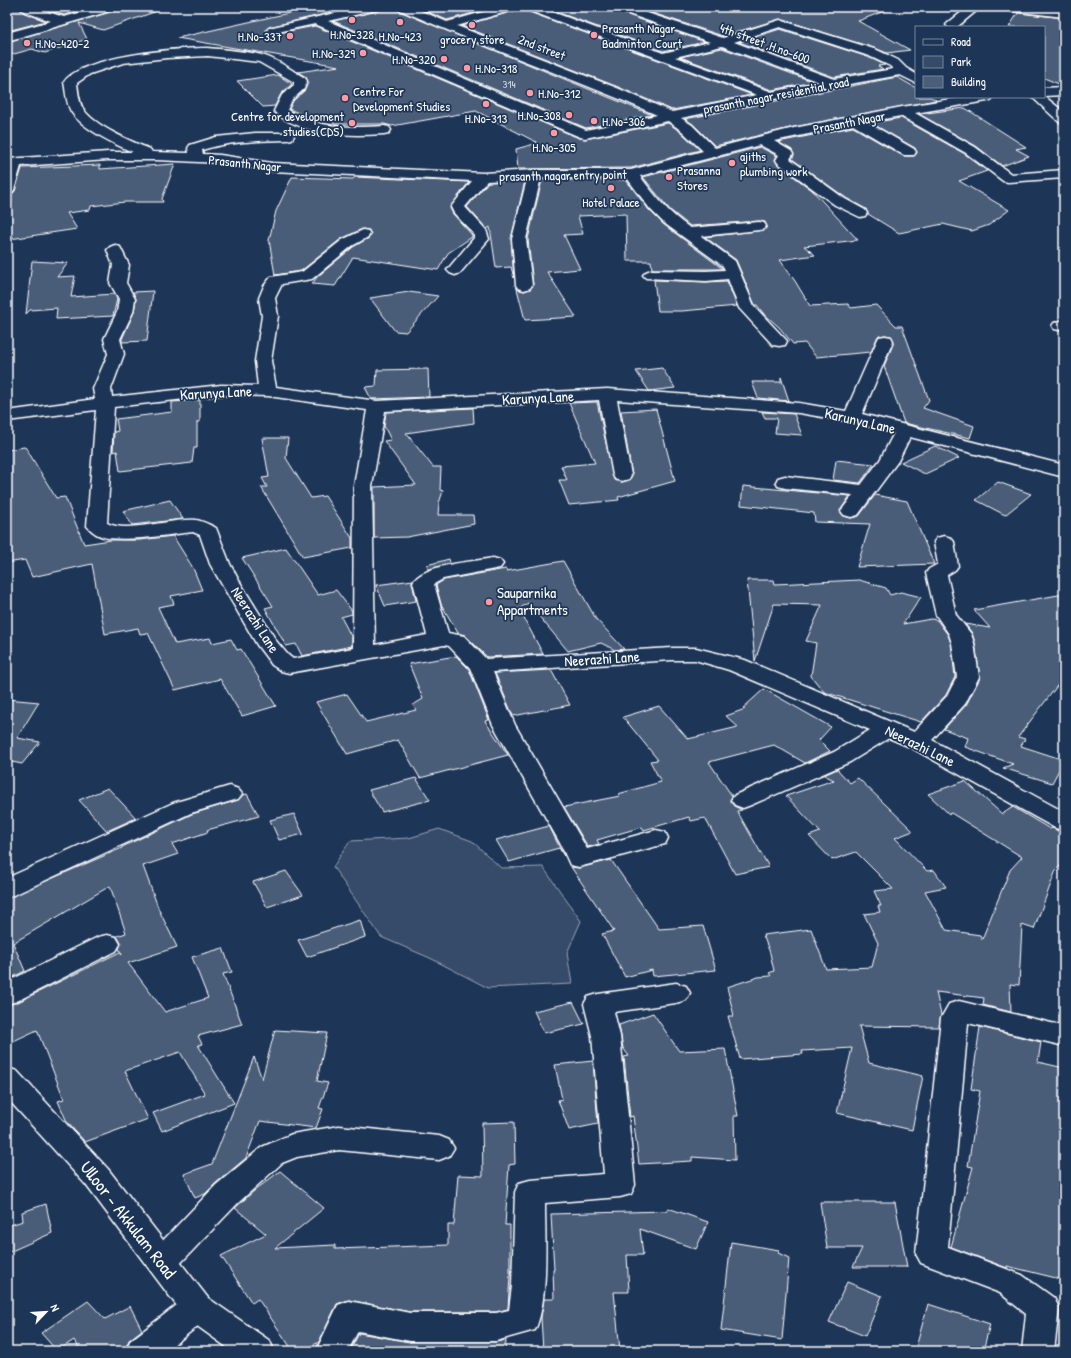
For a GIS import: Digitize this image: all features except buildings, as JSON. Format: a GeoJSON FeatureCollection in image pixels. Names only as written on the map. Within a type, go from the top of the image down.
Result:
{"type":"FeatureCollection","features":[{"type":"Feature","properties":{"kind":"street"},"geometry":{"type":"LineString","coordinates":[[25,7],[29,10],[63,21]]}},
{"type":"Feature","properties":{"kind":"street"},"geometry":{"type":"LineString","coordinates":[[7,37],[113,7]]}},
{"type":"Feature","properties":{"kind":"street"},"geometry":{"type":"LineString","coordinates":[[273,30],[377,7]]}},
{"type":"Feature","properties":{"kind":"street","name":"2nd street"},"geometry":{"type":"LineString","coordinates":[[402,7],[446,26],[613,91],[670,116],[687,128],[712,153]]}},
{"type":"Feature","properties":{"kind":"street"},"geometry":{"type":"LineString","coordinates":[[446,26],[513,7]]}},
{"type":"Feature","properties":{"kind":"street"},"geometry":{"type":"LineString","coordinates":[[529,7],[662,57],[773,96]]}},
{"type":"Feature","properties":{"kind":"street","name":"4th street ,H.no-600"},"geometry":{"type":"LineString","coordinates":[[618,7],[723,42],[833,83]]}},
{"type":"Feature","properties":{"kind":"street"},"geometry":{"type":"LineString","coordinates":[[952,25],[975,7]]}},
{"type":"Feature","properties":{"kind":"street"},"geometry":{"type":"LineString","coordinates":[[1004,7],[1064,14]]}},
{"type":"Feature","properties":{"kind":"street","name":"prasanth nagar residential road"},"geometry":{"type":"LineString","coordinates":[[318,21],[585,134],[833,83],[902,71]]}},
{"type":"Feature","properties":{"kind":"street"},"geometry":{"type":"LineString","coordinates":[[662,57],[723,42],[780,23],[873,53],[894,63],[902,71],[915,78]]}},
{"type":"Feature","properties":{"kind":"street"},"geometry":{"type":"LineString","coordinates":[[158,156],[122,143],[95,126],[77,111],[70,82],[86,71],[115,63],[168,54],[208,52],[262,59],[301,81],[300,86],[286,98],[280,111],[294,120],[323,130],[356,132],[384,130]]}},
{"type":"Feature","properties":{"kind":"street"},"geometry":{"type":"LineString","coordinates":[[1045,92],[1064,91]]}},
{"type":"Feature","properties":{"kind":"street","name":"Prasanth Nagar"},"geometry":{"type":"LineString","coordinates":[[712,153],[794,132],[856,121],[948,99],[968,98]]}},
{"type":"Feature","properties":{"kind":"street"},"geometry":{"type":"LineString","coordinates":[[1039,98],[1064,118]]}},
{"type":"Feature","properties":{"kind":"street"},"geometry":{"type":"LineString","coordinates":[[902,111],[956,142],[1008,178],[1064,174]]}},
{"type":"Feature","properties":{"kind":"street"},"geometry":{"type":"LineString","coordinates":[[856,121],[909,152]]}},
{"type":"Feature","properties":{"kind":"street"},"geometry":{"type":"LineString","coordinates":[[197,158],[195,148],[216,141],[255,137],[287,136]]}},
{"type":"Feature","properties":{"kind":"street"},"geometry":{"type":"LineString","coordinates":[[762,140],[786,154],[783,160],[840,202],[860,213]]}},
{"type":"Feature","properties":{"kind":"street","name":"prasanth nagar entry point"},"geometry":{"type":"LineString","coordinates":[[483,177],[535,174],[631,174],[686,161],[712,153]]}},
{"type":"Feature","properties":{"kind":"street","name":"Prasanth Nagar"},"geometry":{"type":"LineString","coordinates":[[11,162],[108,156],[158,156],[220,159],[272,167],[483,177]]}},
{"type":"Feature","properties":{"kind":"street"},"geometry":{"type":"LineString","coordinates":[[7,190],[11,162]]}},
{"type":"Feature","properties":{"kind":"street"},"geometry":{"type":"LineString","coordinates":[[524,285],[520,239],[527,203],[535,174]]}},
{"type":"Feature","properties":{"kind":"street"},"geometry":{"type":"LineString","coordinates":[[631,174],[669,220],[690,233],[730,264],[747,308],[779,341]]}},
{"type":"Feature","properties":{"kind":"street"},"geometry":{"type":"LineString","coordinates":[[455,270],[482,239],[481,234],[458,207],[483,177]]}},
{"type":"Feature","properties":{"kind":"street"},"geometry":{"type":"LineString","coordinates":[[690,233],[759,226]]}},
{"type":"Feature","properties":{"kind":"street"},"geometry":{"type":"LineString","coordinates":[[268,391],[263,361],[270,316],[267,298],[272,286],[277,280],[307,276],[347,243],[363,234]]}},
{"type":"Feature","properties":{"kind":"street"},"geometry":{"type":"LineString","coordinates":[[105,403],[102,389],[116,354],[112,339],[124,312],[127,298],[118,283],[121,265],[115,250]]}},
{"type":"Feature","properties":{"kind":"street"},"geometry":{"type":"LineString","coordinates":[[652,275],[706,276],[734,274]]}},
{"type":"Feature","properties":{"kind":"street"},"geometry":{"type":"LineString","coordinates":[[852,417],[885,341]]}},
{"type":"Feature","properties":{"kind":"street","name":"Karunya Lane"},"geometry":{"type":"LineString","coordinates":[[7,416],[221,390],[268,391],[377,406],[607,394],[799,408],[852,417],[1064,471]]}},
{"type":"Feature","properties":{"kind":"street"},"geometry":{"type":"LineString","coordinates":[[607,394],[622,475]]}},
{"type":"Feature","properties":{"kind":"street","name":"Neerazhi Lane"},"geometry":{"type":"LineString","coordinates":[[105,403],[97,526],[108,532],[133,532],[195,526],[209,532],[220,564],[228,580],[268,645],[280,660],[289,666],[439,639],[456,641],[480,666],[672,654],[696,654],[737,665],[918,742],[1064,822]]}},
{"type":"Feature","properties":{"kind":"street"},"geometry":{"type":"LineString","coordinates":[[364,653],[364,486],[377,406]]}},
{"type":"Feature","properties":{"kind":"street"},"geometry":{"type":"LineString","coordinates":[[851,511],[889,461],[904,431]]}},
{"type":"Feature","properties":{"kind":"street"},"geometry":{"type":"LineString","coordinates":[[785,482],[866,490]]}},
{"type":"Feature","properties":{"kind":"street"},"geometry":{"type":"LineString","coordinates":[[918,742],[957,699],[968,677],[964,643],[960,634],[946,615],[936,573],[948,566],[944,542]]}},
{"type":"Feature","properties":{"kind":"street"},"geometry":{"type":"LineString","coordinates":[[439,639],[423,582],[437,574],[493,564]]}},
{"type":"Feature","properties":{"kind":"street"},"geometry":{"type":"LineString","coordinates":[[480,666],[504,726],[572,843],[579,859],[656,838]]}},
{"type":"Feature","properties":{"kind":"street"},"geometry":{"type":"LineString","coordinates":[[743,800],[842,757],[887,729]]}},
{"type":"Feature","properties":{"kind":"street"},"geometry":{"type":"LineString","coordinates":[[7,888],[182,808],[230,794]]}},
{"type":"Feature","properties":{"kind":"street"},"geometry":{"type":"LineString","coordinates":[[7,994],[106,944]]}},
{"type":"Feature","properties":{"kind":"street"},"geometry":{"type":"LineString","coordinates":[[332,1351],[349,1316],[410,1327],[496,1327],[524,1320],[528,1286],[530,1192],[620,1185],[606,1036],[598,1004],[676,993]]}},
{"type":"Feature","properties":{"kind":"street"},"geometry":{"type":"LineString","coordinates":[[1038,1351],[1043,1308],[1011,1284],[932,1254],[955,1018],[959,1011],[1064,1036]]}},
{"type":"Feature","properties":{"kind":"street","name":"Ulloor - Akkulam Road"},"geometry":{"type":"LineString","coordinates":[[12,1091],[97,1177],[197,1308],[258,1351]]}},
{"type":"Feature","properties":{"kind":"street"},"geometry":{"type":"LineString","coordinates":[[162,1262],[227,1194],[272,1155],[292,1146],[339,1138],[439,1148]]}},
{"type":"Feature","properties":{"kind":"street"},"geometry":{"type":"LineString","coordinates":[[142,1351],[197,1308]]}},
{"type":"Feature","properties":{"kind":"green space"},"geometry":{"type":"Polygon","coordinates":[[[439,829],[472,841],[501,868],[543,867],[581,921],[567,953],[572,984],[488,988],[430,958],[381,937],[333,867],[350,841],[409,838],[439,829]]]}},
{"type":"Feature","properties":{"kind":"place","name":"H.No-328"},"geometry":{"type":"Point","coordinates":[352,20]}},
{"type":"Feature","properties":{"kind":"place","name":"H.No-423"},"geometry":{"type":"Point","coordinates":[400,22]}},
{"type":"Feature","properties":{"kind":"place","name":"grocery store"},"geometry":{"type":"Point","coordinates":[472,25]}},
{"type":"Feature","properties":{"kind":"place","name":"Prasanth Nagar Badminton Court"},"geometry":{"type":"Point","coordinates":[594,35]}},
{"type":"Feature","properties":{"kind":"place","name":"H.No-337"},"geometry":{"type":"Point","coordinates":[290,36]}},
{"type":"Feature","properties":{"kind":"place","name":"H.No-420-2"},"geometry":{"type":"Point","coordinates":[27,43]}},
{"type":"Feature","properties":{"kind":"place","name":"H.No-329"},"geometry":{"type":"Point","coordinates":[363,53]}},
{"type":"Feature","properties":{"kind":"place","name":"H.No-320"},"geometry":{"type":"Point","coordinates":[444,59]}},
{"type":"Feature","properties":{"kind":"place","name":"H.No-318"},"geometry":{"type":"Point","coordinates":[467,68]}},
{"type":"Feature","properties":{"kind":"place","name":"H.No-312"},"geometry":{"type":"Point","coordinates":[530,93]}},
{"type":"Feature","properties":{"kind":"place","name":"Centre For Development Studies"},"geometry":{"type":"Point","coordinates":[345,98]}},
{"type":"Feature","properties":{"kind":"place","name":"H.No-313"},"geometry":{"type":"Point","coordinates":[486,104]}},
{"type":"Feature","properties":{"kind":"place","name":"H.No-308"},"geometry":{"type":"Point","coordinates":[569,115]}},
{"type":"Feature","properties":{"kind":"place","name":"H.No-306"},"geometry":{"type":"Point","coordinates":[594,121]}},
{"type":"Feature","properties":{"kind":"place","name":"Centre for development studies(CDS)"},"geometry":{"type":"Point","coordinates":[352,123]}},
{"type":"Feature","properties":{"kind":"place","name":"H.No-305"},"geometry":{"type":"Point","coordinates":[554,133]}},
{"type":"Feature","properties":{"kind":"place","name":"ajiths plumbing work"},"geometry":{"type":"Point","coordinates":[732,163]}},
{"type":"Feature","properties":{"kind":"place","name":"Prasanna Stores"},"geometry":{"type":"Point","coordinates":[669,177]}},
{"type":"Feature","properties":{"kind":"place","name":"Hotel Palace"},"geometry":{"type":"Point","coordinates":[611,188]}},
{"type":"Feature","properties":{"kind":"place","name":"Sauparnika Appartments"},"geometry":{"type":"Point","coordinates":[489,602]}}]}
